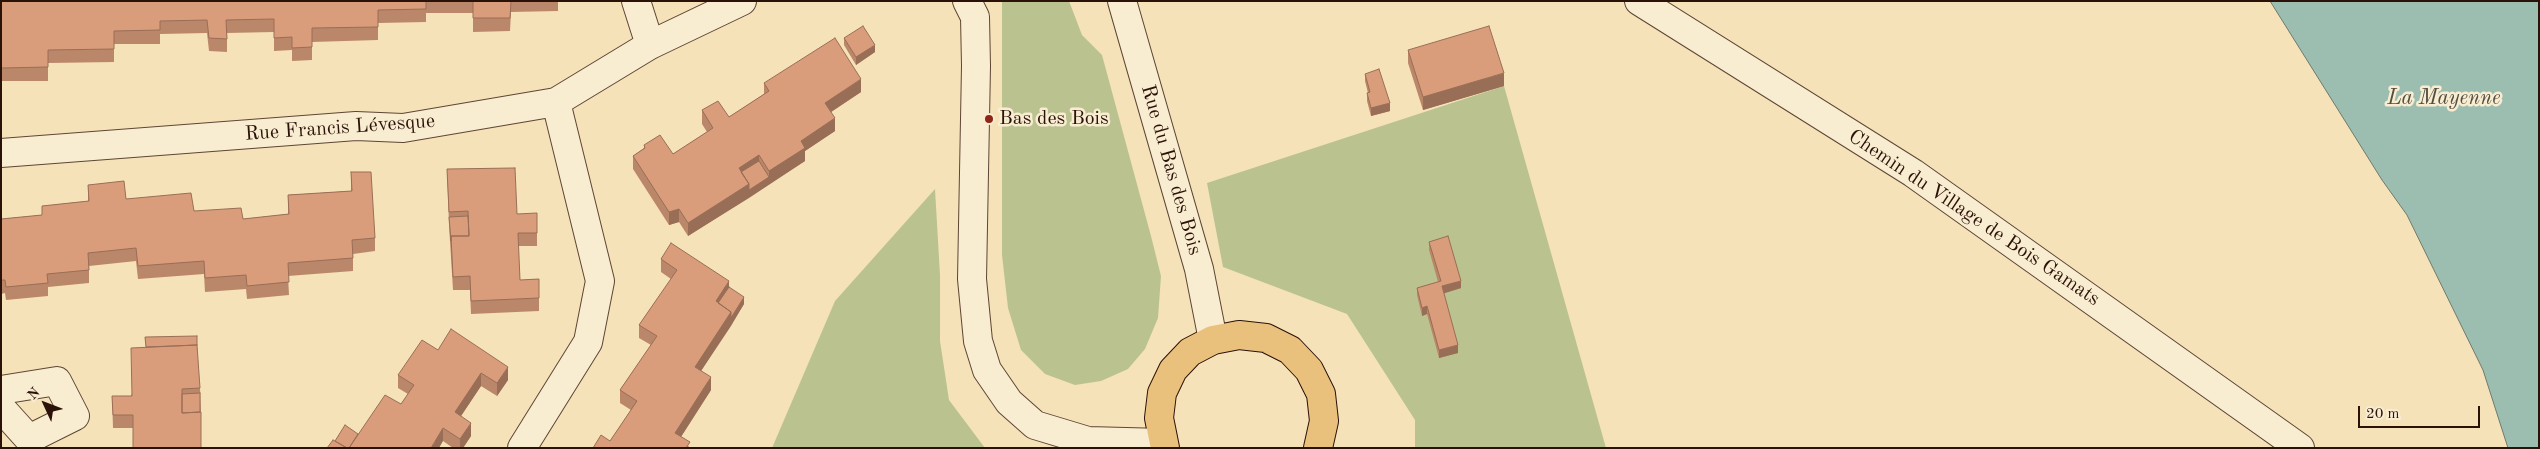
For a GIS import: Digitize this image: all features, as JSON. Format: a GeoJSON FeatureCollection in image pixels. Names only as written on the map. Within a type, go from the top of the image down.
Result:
{"type":"FeatureCollection","features":[{"type":"Feature","properties":{"kind":"main road"},"geometry":{"type":"LineString","coordinates":[[1164,445],[1159,418],[1162,393],[1173,370],[1190,352],[1213,340],[1239,334],[1266,338],[1290,350],[1309,370],[1321,394],[1324,421],[1318,448]]}},
{"type":"Feature","properties":{"kind":"street"},"geometry":{"type":"LineString","coordinates":[[636,1],[650,45]]}},
{"type":"Feature","properties":{"kind":"street","name":"Rue Francis Lévesque"},"geometry":{"type":"LineString","coordinates":[[1,153],[356,126],[403,128],[556,102],[650,45],[742,1]]}},
{"type":"Feature","properties":{"kind":"street"},"geometry":{"type":"LineString","coordinates":[[967,1],[975,17],[976,66],[972,279],[978,341],[987,370],[1009,402],[1035,425],[1088,440],[1164,445]]}},
{"type":"Feature","properties":{"kind":"street","name":"Rue du Bas des Bois"},"geometry":{"type":"LineString","coordinates":[[1122,1],[1199,269],[1213,340]]}},
{"type":"Feature","properties":{"kind":"street","name":"Chemin du Village de Bois Gamats"},"geometry":{"type":"LineString","coordinates":[[1640,1],[1913,173],[2300,448]]}},
{"type":"Feature","properties":{"kind":"street"},"geometry":{"type":"LineString","coordinates":[[522,448],[588,342],[600,281],[556,102]]}},
{"type":"Feature","properties":{"kind":"street"},"geometry":{"type":"LineString","coordinates":[[1,390],[57,381],[75,416],[29,439],[1,408]]}},
{"type":"Feature","properties":{"kind":"green space"},"geometry":{"type":"Polygon","coordinates":[[[1002,1],[1069,1],[1082,35],[1102,55],[1151,236],[1161,276],[1158,318],[1145,349],[1128,369],[1101,381],[1075,385],[1045,374],[1021,350],[1008,308],[1002,255],[1002,1]]]}},
{"type":"Feature","properties":{"kind":"green space"},"geometry":{"type":"Polygon","coordinates":[[[1504,86],[1606,448],[1415,448],[1415,420],[1347,314],[1223,267],[1207,183],[1504,86]]]}},
{"type":"Feature","properties":{"kind":"green space"},"geometry":{"type":"Polygon","coordinates":[[[935,189],[940,275],[940,341],[949,400],[985,448],[772,448],[835,301],[935,189]]]}},
{"type":"Feature","properties":{"kind":"water","name":"La Mayenne"},"geometry":{"type":"Polygon","coordinates":[[[2270,1],[2539,1],[2539,448],[2508,448],[2483,370],[2407,215],[2382,180],[2270,1]]]}},
{"type":"Feature","properties":{"kind":"building"},"geometry":{"type":"Polygon","coordinates":[[[1,1],[426,1],[426,9],[378,10],[378,27],[312,28],[312,47],[292,48],[292,37],[274,38],[274,19],[226,20],[227,39],[209,38],[207,20],[160,21],[160,30],[114,31],[114,49],[48,50],[48,67],[1,68],[1,1]]]}},
{"type":"Feature","properties":{"kind":"building"},"geometry":{"type":"Polygon","coordinates":[[[473,1],[511,1],[510,18],[473,18],[473,1]]]}},
{"type":"Feature","properties":{"kind":"building"},"geometry":{"type":"Polygon","coordinates":[[[863,26],[875,45],[856,57],[844,38],[863,26]]]}},
{"type":"Feature","properties":{"kind":"building"},"geometry":{"type":"Polygon","coordinates":[[[1489,26],[1504,73],[1423,97],[1408,50],[1489,26]]]}},
{"type":"Feature","properties":{"kind":"building"},"geometry":{"type":"Polygon","coordinates":[[[835,38],[861,79],[825,103],[835,118],[801,141],[805,148],[769,171],[759,155],[739,168],[749,184],[688,223],[679,209],[669,212],[633,156],[645,148],[644,145],[660,135],[673,154],[713,128],[702,110],[718,101],[729,117],[769,91],[764,83],[835,38]]]}},
{"type":"Feature","properties":{"kind":"building"},"geometry":{"type":"Polygon","coordinates":[[[1379,69],[1390,103],[1371,108],[1367,93],[1370,92],[1365,74],[1379,69]]]}},
{"type":"Feature","properties":{"kind":"building"},"geometry":{"type":"Polygon","coordinates":[[[759,161],[769,177],[749,190],[749,184],[741,172],[759,161]]]}},
{"type":"Feature","properties":{"kind":"building"},"geometry":{"type":"Polygon","coordinates":[[[515,168],[517,214],[537,213],[537,233],[518,233],[520,280],[539,279],[539,298],[471,301],[470,276],[453,277],[451,236],[469,236],[468,211],[449,212],[447,169],[515,168]]]}},
{"type":"Feature","properties":{"kind":"building"},"geometry":{"type":"Polygon","coordinates":[[[351,172],[371,172],[375,238],[352,240],[353,258],[288,263],[289,282],[247,286],[246,275],[205,278],[204,261],[138,266],[136,248],[88,253],[89,270],[47,274],[48,283],[6,287],[5,280],[1,280],[1,219],[42,215],[42,206],[89,201],[88,185],[124,181],[126,199],[191,193],[194,211],[241,208],[243,219],[289,214],[288,195],[352,191],[351,172]]]}},
{"type":"Feature","properties":{"kind":"building"},"geometry":{"type":"Polygon","coordinates":[[[468,216],[469,236],[451,236],[451,241],[449,217],[468,216]]]}},
{"type":"Feature","properties":{"kind":"building"},"geometry":{"type":"Polygon","coordinates":[[[1448,236],[1461,281],[1442,286],[1458,345],[1439,350],[1427,306],[1422,308],[1417,288],[1441,281],[1429,242],[1448,236]]]}},
{"type":"Feature","properties":{"kind":"building"},"geometry":{"type":"Polygon","coordinates":[[[671,243],[729,281],[716,301],[731,312],[695,367],[711,377],[675,433],[690,442],[686,448],[593,448],[601,435],[610,441],[637,401],[620,390],[657,336],[639,325],[677,270],[661,259],[671,243]]]}},
{"type":"Feature","properties":{"kind":"building"},"geometry":{"type":"Polygon","coordinates":[[[729,287],[744,297],[731,318],[731,312],[718,303],[729,287]]]}},
{"type":"Feature","properties":{"kind":"building"},"geometry":{"type":"Polygon","coordinates":[[[451,329],[508,367],[497,383],[481,373],[455,412],[471,423],[460,439],[443,428],[431,448],[349,448],[385,395],[401,404],[414,385],[398,375],[422,340],[438,350],[451,329]]]}},
{"type":"Feature","properties":{"kind":"building"},"geometry":{"type":"Polygon","coordinates":[[[197,336],[197,345],[146,347],[145,337],[197,336]]]}},
{"type":"Feature","properties":{"kind":"building"},"geometry":{"type":"Polygon","coordinates":[[[197,345],[200,388],[182,389],[182,413],[201,412],[201,448],[133,448],[133,415],[113,415],[112,396],[132,396],[131,348],[197,345]]]}},
{"type":"Feature","properties":{"kind":"building"},"geometry":{"type":"Polygon","coordinates":[[[200,393],[200,412],[182,413],[182,394],[200,393]]]}},
{"type":"Feature","properties":{"kind":"building"},"geometry":{"type":"Polygon","coordinates":[[[345,425],[358,434],[349,448],[335,441],[345,425]]]}},
{"type":"Feature","properties":{"kind":"building"},"geometry":{"type":"Polygon","coordinates":[[[333,440],[347,448],[327,448],[333,440]]]}},
{"type":"Feature","properties":{"kind":"place","name":"Bas des Bois"},"geometry":{"type":"Point","coordinates":[989,119]}}]}
